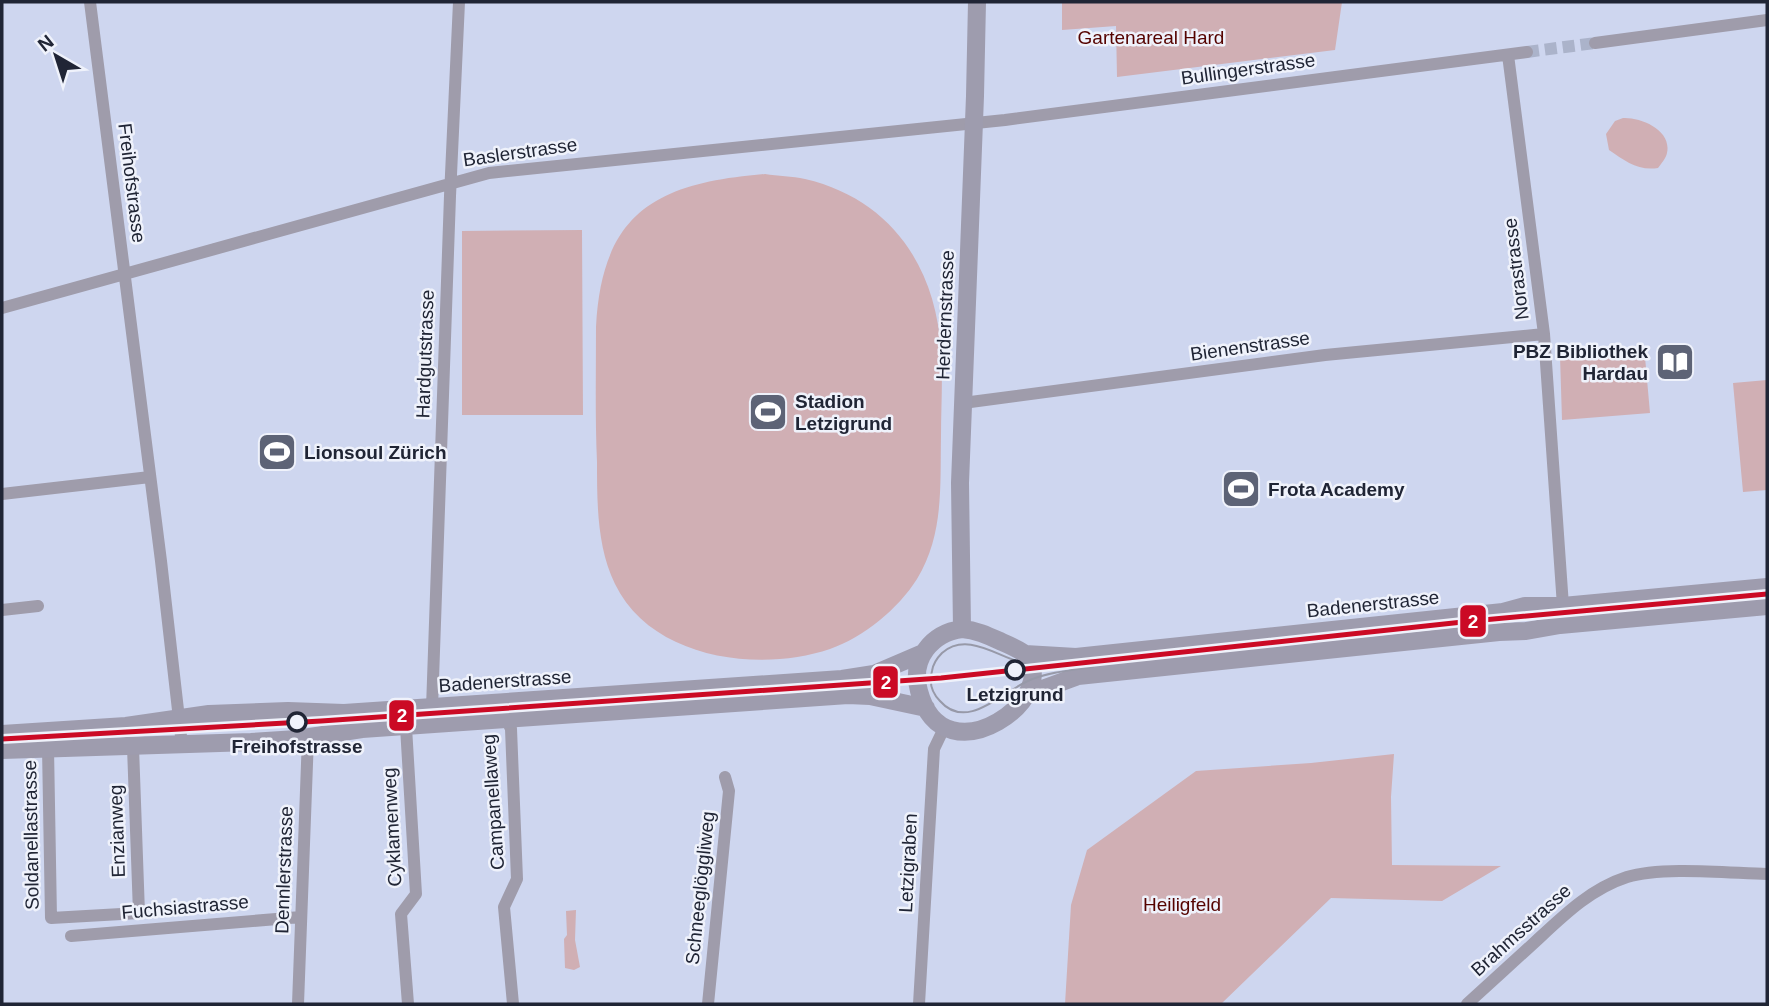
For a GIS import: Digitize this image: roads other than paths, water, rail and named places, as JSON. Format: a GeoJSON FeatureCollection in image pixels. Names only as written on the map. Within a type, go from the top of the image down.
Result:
{"type":"FeatureCollection","features":[{"type":"Feature","properties":{"kind":"street","name":"Freihofstrasse"},"geometry":{"type":"LineString","coordinates":[[90,2],[182,745]]}},
{"type":"Feature","properties":{"kind":"street","name":"Hardgutstrasse"},"geometry":{"type":"LineString","coordinates":[[432,708],[459,2]]}},
{"type":"Feature","properties":{"kind":"street","name":"Herdernstrasse"},"geometry":{"type":"LineString","coordinates":[[962,629],[960,483],[977,2]]}},
{"type":"Feature","properties":{"kind":"street"},"geometry":{"type":"LineString","coordinates":[[1595,43],[1767,20]]}},
{"type":"Feature","properties":{"kind":"street","name":"Bullingerstrasse"},"geometry":{"type":"LineString","coordinates":[[974,122],[1527,52]]}},
{"type":"Feature","properties":{"kind":"street","name":"Norastrasse"},"geometry":{"type":"LineString","coordinates":[[1508,55],[1544,334],[1563,606]]}},
{"type":"Feature","properties":{"kind":"street","name":"Baslerstrasse"},"geometry":{"type":"LineString","coordinates":[[2,308],[489,173],[974,122]]}},
{"type":"Feature","properties":{"kind":"street","name":"Bienenstrasse"},"geometry":{"type":"LineString","coordinates":[[963,403],[1325,355],[1544,334]]}},
{"type":"Feature","properties":{"kind":"street"},"geometry":{"type":"LineString","coordinates":[[2,494],[150,477]]}},
{"type":"Feature","properties":{"kind":"street","name":"Badenerstrasse"},"geometry":{"type":"LineString","coordinates":[[2,734],[126,726],[209,714],[288,711],[344,713],[862,677],[923,653],[939,636],[962,629],[980,632],[1024,654],[1076,657],[1503,611],[1525,606],[1563,606],[1767,587]]}},
{"type":"Feature","properties":{"kind":"street"},"geometry":{"type":"LineString","coordinates":[[2,610],[38,606]]}},
{"type":"Feature","properties":{"kind":"street"},"geometry":{"type":"LineString","coordinates":[[923,653],[917,680],[926,708],[937,722],[962,733],[981,729],[1019,707],[1029,694],[1078,676],[1767,606]]}},
{"type":"Feature","properties":{"kind":"street"},"geometry":{"type":"LineString","coordinates":[[1024,654],[1031,669],[1029,694]]}},
{"type":"Feature","properties":{"kind":"street","name":"Badenerstrasse"},"geometry":{"type":"LineString","coordinates":[[2,750],[182,745],[309,737],[406,726],[848,695],[870,696],[926,708]]}},
{"type":"Feature","properties":{"kind":"street","name":"Campanellaweg"},"geometry":{"type":"LineString","coordinates":[[507,720],[511,729],[518,853],[517,879],[504,907],[513,1004]]}},
{"type":"Feature","properties":{"kind":"street","name":"Cyklamenweg"},"geometry":{"type":"LineString","coordinates":[[406,726],[416,894],[401,914],[408,1004]]}},
{"type":"Feature","properties":{"kind":"street","name":"Letzigraben"},"geometry":{"type":"LineString","coordinates":[[919,1004],[934,749],[945,726]]}},
{"type":"Feature","properties":{"kind":"street","name":"Dennlerstrasse"},"geometry":{"type":"LineString","coordinates":[[298,1004],[309,737]]}},
{"type":"Feature","properties":{"kind":"street","name":"Enzianweg"},"geometry":{"type":"LineString","coordinates":[[133,747],[139,914]]}},
{"type":"Feature","properties":{"kind":"street","name":"Soldanellastrasse"},"geometry":{"type":"LineString","coordinates":[[48,748],[51,918],[139,914]]}},
{"type":"Feature","properties":{"kind":"street","name":"Schneeglöggliweg"},"geometry":{"type":"LineString","coordinates":[[708,1004],[729,791],[725,777]]}},
{"type":"Feature","properties":{"kind":"street","name":"Brahmsstrasse"},"geometry":{"type":"LineString","coordinates":[[1467,1004],[1570,910],[1600,889],[1628,877],[1651,873],[1767,874]]}},
{"type":"Feature","properties":{"kind":"street","name":"Fuchsiastrasse"},"geometry":{"type":"LineString","coordinates":[[71,936],[301,917]]}},
{"type":"Feature","properties":{"kind":"tunnel"},"geometry":{"type":"LineString","coordinates":[[1527,52],[1595,43]]}},
{"type":"Feature","properties":{"kind":"tram line"},"geometry":{"type":"LineString","coordinates":[[1071,665],[1029,664],[962,644],[952,647],[938,657],[931,683],[940,701],[951,709],[973,711],[1037,677],[1093,667]]}},
{"type":"Feature","properties":{"kind":"place","name":"PBZ Bibliothek Hardau"},"geometry":{"type":"Point","coordinates":[1675,362]}},
{"type":"Feature","properties":{"kind":"place","name":"Stadion Letzigrund"},"geometry":{"type":"Point","coordinates":[768,412]}},
{"type":"Feature","properties":{"kind":"place","name":"Lionsoul Zürich"},"geometry":{"type":"Point","coordinates":[277,452]}},
{"type":"Feature","properties":{"kind":"place","name":"Frota Academy"},"geometry":{"type":"Point","coordinates":[1241,489]}},
{"type":"Feature","properties":{"kind":"place","name":"Letzigrund"},"geometry":{"type":"Point","coordinates":[1015,670]}},
{"type":"Feature","properties":{"kind":"place","name":"Freihofstrasse"},"geometry":{"type":"Point","coordinates":[297,722]}},
{"type":"Feature","properties":{"kind":"park label","name":"Gartenareal Hard"},"geometry":{"type":"Point","coordinates":[1151,37]}},
{"type":"Feature","properties":{"kind":"park label","name":"Heiligfeld"},"geometry":{"type":"Point","coordinates":[1182,904]}}]}
